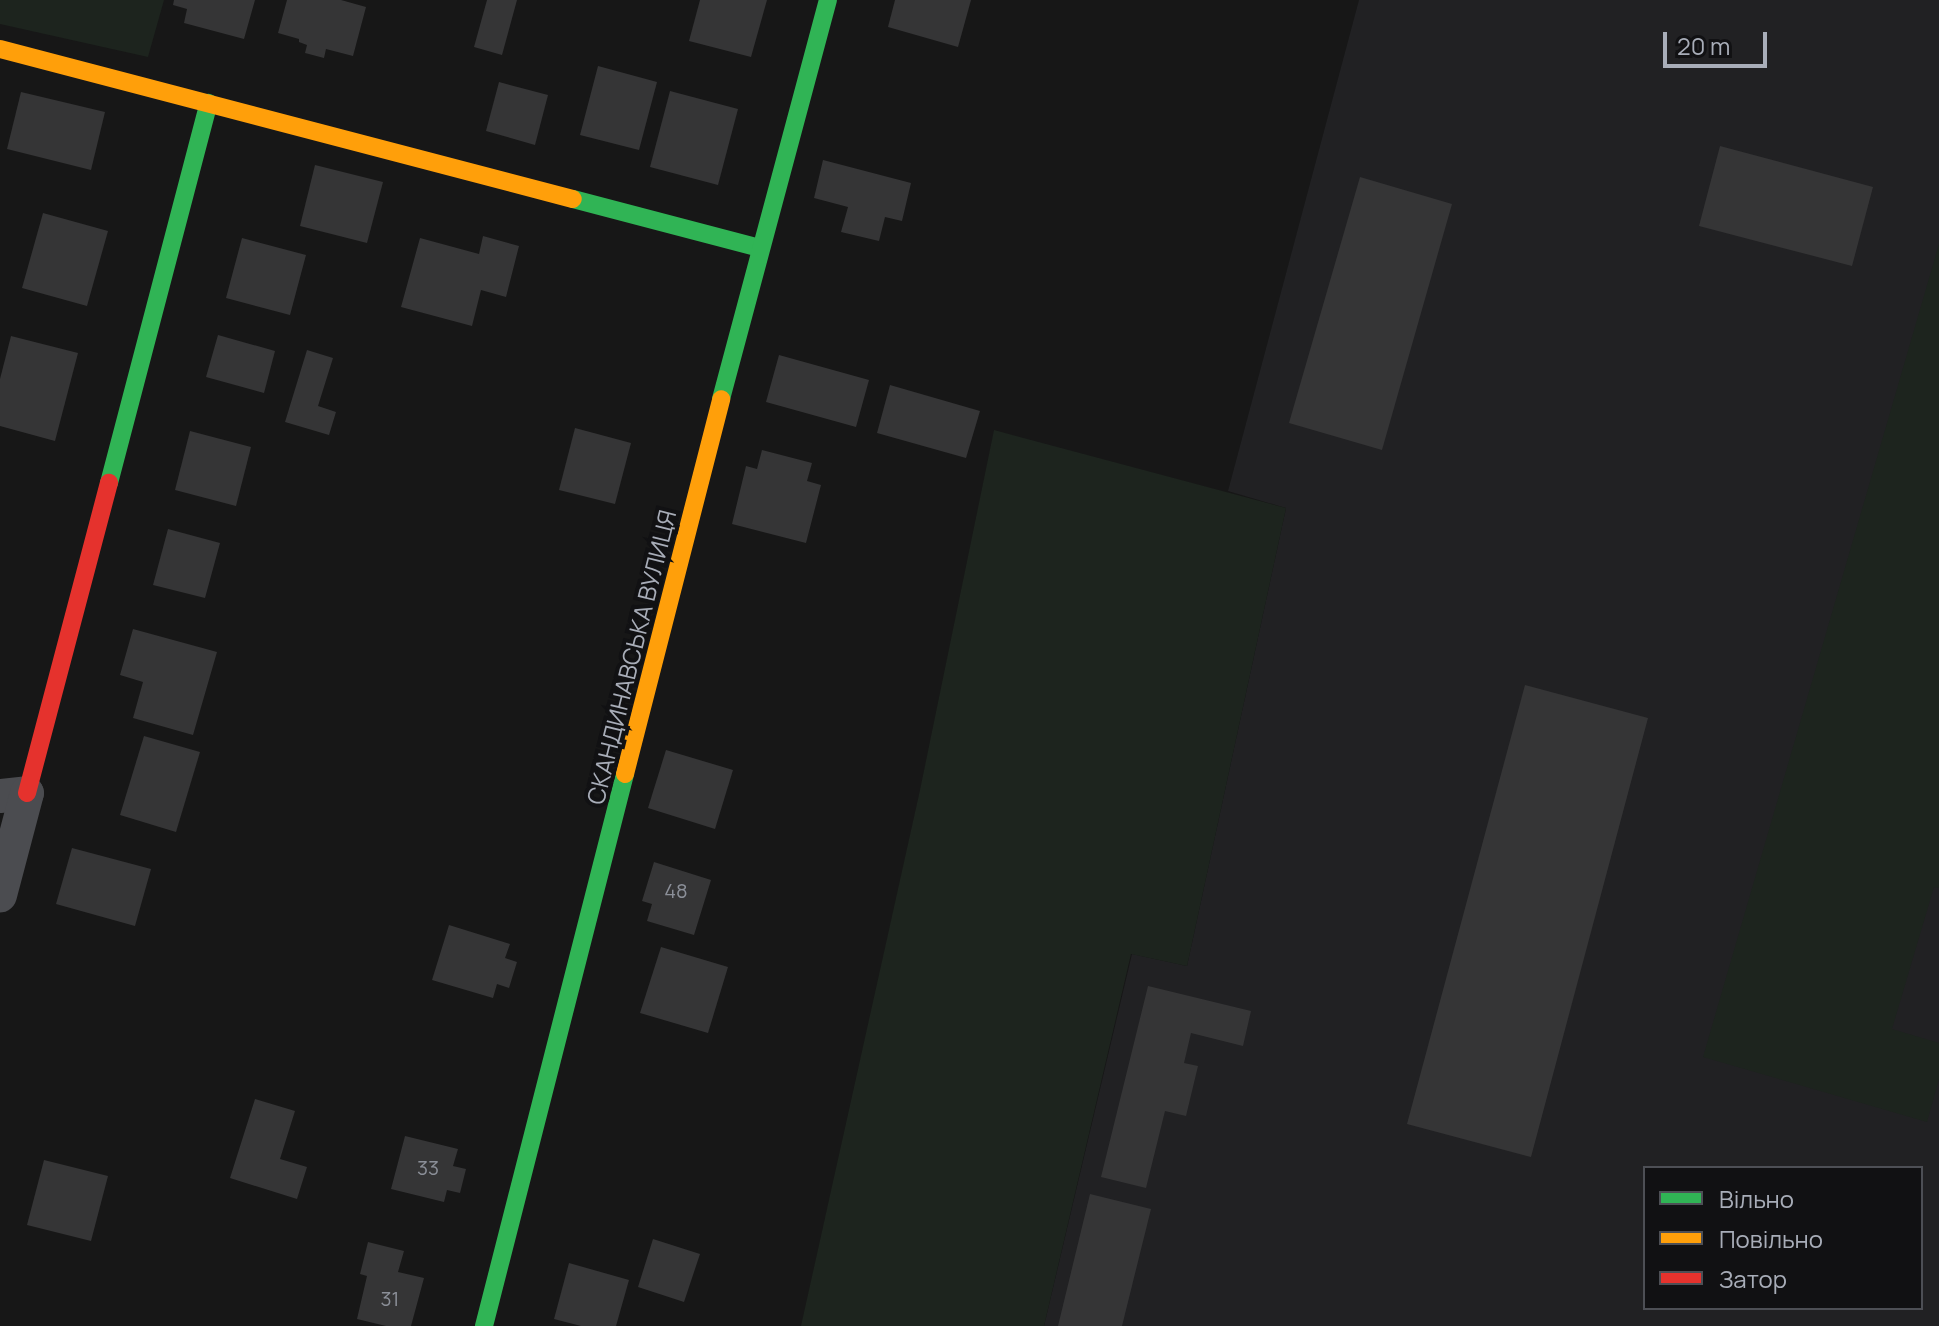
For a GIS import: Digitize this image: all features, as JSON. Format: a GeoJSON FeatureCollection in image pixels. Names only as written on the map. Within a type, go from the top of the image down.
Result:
{"type":"FeatureCollection","features":[{"type":"Feature","properties":{"kind":"street","name":"СКАНДИНАВСЬКА ВУЛИЦЯ"},"geometry":{"type":"LineString","coordinates":[[484,1326],[760,248],[828,0]]}},
{"type":"Feature","properties":{"kind":"street"},"geometry":{"type":"LineString","coordinates":[[0,49],[760,248]]}},
{"type":"Feature","properties":{"kind":"street"},"geometry":{"type":"LineString","coordinates":[[0,895],[14,794],[209,103]]}},
{"type":"Feature","properties":{"kind":"shaded area"},"geometry":{"type":"Polygon","coordinates":[[[0,0],[164,0],[148,57],[0,24],[0,0]]]}},
{"type":"Feature","properties":{"kind":"shaded area"},"geometry":{"type":"Polygon","coordinates":[[[1359,0],[1939,0],[1939,1326],[1044,1326],[1132,954],[1187,966],[1286,508],[1228,491],[1359,0]]]}},
{"type":"Feature","properties":{"kind":"shaded area"},"geometry":{"type":"Polygon","coordinates":[[[1939,244],[1939,888],[1934,887],[1892,1029],[1939,1043],[1939,1079],[1927,1122],[1703,1057],[1939,244]]]}},
{"type":"Feature","properties":{"kind":"shaded area"},"geometry":{"type":"Polygon","coordinates":[[[994,430],[1286,508],[1187,966],[1131,954],[1044,1326],[801,1326],[920,790],[994,430]]]}},
{"type":"Feature","properties":{"kind":"building"},"geometry":{"type":"Polygon","coordinates":[[[174,0],[255,0],[244,39],[184,23],[187,9],[173,5],[174,0]]]}},
{"type":"Feature","properties":{"kind":"building"},"geometry":{"type":"Polygon","coordinates":[[[287,0],[341,0],[366,7],[353,56],[326,49],[324,58],[305,53],[307,45],[299,39],[278,33],[287,0]]]}},
{"type":"Feature","properties":{"kind":"building"},"geometry":{"type":"Polygon","coordinates":[[[487,0],[517,0],[502,55],[474,47],[487,0]]]}},
{"type":"Feature","properties":{"kind":"building"},"geometry":{"type":"Polygon","coordinates":[[[700,0],[767,0],[751,57],[689,41],[700,0]]]}},
{"type":"Feature","properties":{"kind":"building"},"geometry":{"type":"Polygon","coordinates":[[[895,0],[971,0],[958,47],[888,27],[895,0]]]}},
{"type":"Feature","properties":{"kind":"building"},"geometry":{"type":"Polygon","coordinates":[[[598,66],[657,82],[639,150],[580,135],[598,66]]]}},
{"type":"Feature","properties":{"kind":"building"},"geometry":{"type":"Polygon","coordinates":[[[499,82],[548,95],[535,145],[486,131],[499,82]]]}},
{"type":"Feature","properties":{"kind":"building"},"geometry":{"type":"Polygon","coordinates":[[[670,91],[738,109],[718,185],[650,167],[670,91]]]}},
{"type":"Feature","properties":{"kind":"building"},"geometry":{"type":"Polygon","coordinates":[[[21,92],[105,112],[91,170],[7,149],[21,92]]]}},
{"type":"Feature","properties":{"kind":"building"},"geometry":{"type":"Polygon","coordinates":[[[1720,146],[1873,187],[1852,266],[1699,226],[1720,146]]]}},
{"type":"Feature","properties":{"kind":"building"},"geometry":{"type":"Polygon","coordinates":[[[823,160],[911,183],[902,221],[885,217],[879,241],[841,232],[848,207],[814,198],[823,160]]]}},
{"type":"Feature","properties":{"kind":"building"},"geometry":{"type":"Polygon","coordinates":[[[315,165],[383,182],[367,243],[300,226],[315,165]]]}},
{"type":"Feature","properties":{"kind":"building"},"geometry":{"type":"Polygon","coordinates":[[[1360,177],[1452,204],[1382,450],[1289,423],[1360,177]]]}},
{"type":"Feature","properties":{"kind":"building"},"geometry":{"type":"Polygon","coordinates":[[[43,213],[108,231],[87,306],[22,288],[43,213]]]}},
{"type":"Feature","properties":{"kind":"building"},"geometry":{"type":"Polygon","coordinates":[[[483,236],[519,246],[506,297],[481,290],[472,326],[401,307],[420,238],[479,254],[483,236]]]}},
{"type":"Feature","properties":{"kind":"building"},"geometry":{"type":"Polygon","coordinates":[[[242,238],[306,255],[290,315],[226,298],[242,238]]]}},
{"type":"Feature","properties":{"kind":"building"},"geometry":{"type":"Polygon","coordinates":[[[218,335],[275,351],[264,393],[206,377],[218,335]]]}},
{"type":"Feature","properties":{"kind":"building"},"geometry":{"type":"Polygon","coordinates":[[[11,336],[78,353],[55,441],[0,426],[0,379],[11,336]]]}},
{"type":"Feature","properties":{"kind":"building"},"geometry":{"type":"Polygon","coordinates":[[[307,350],[333,358],[318,406],[336,412],[329,435],[285,422],[307,350]]]}},
{"type":"Feature","properties":{"kind":"building"},"geometry":{"type":"Polygon","coordinates":[[[779,355],[869,380],[856,427],[766,402],[779,355]]]}},
{"type":"Feature","properties":{"kind":"building"},"geometry":{"type":"Polygon","coordinates":[[[890,385],[980,411],[966,458],[877,433],[890,385]]]}},
{"type":"Feature","properties":{"kind":"building"},"geometry":{"type":"Polygon","coordinates":[[[575,428],[631,443],[615,504],[559,490],[575,428]]]}},
{"type":"Feature","properties":{"kind":"building"},"geometry":{"type":"Polygon","coordinates":[[[190,431],[251,447],[236,506],[175,490],[190,431]]]}},
{"type":"Feature","properties":{"kind":"building"},"geometry":{"type":"Polygon","coordinates":[[[762,450],[812,463],[807,481],[821,485],[806,543],[732,524],[746,466],[757,469],[762,450]]]}},
{"type":"Feature","properties":{"kind":"building"},"geometry":{"type":"Polygon","coordinates":[[[168,529],[220,543],[205,598],[153,585],[168,529]]]}},
{"type":"Feature","properties":{"kind":"building"},"geometry":{"type":"Polygon","coordinates":[[[133,629],[217,652],[193,735],[133,718],[143,682],[120,675],[133,629]]]}},
{"type":"Feature","properties":{"kind":"building"},"geometry":{"type":"Polygon","coordinates":[[[1525,685],[1648,718],[1531,1157],[1407,1124],[1525,685]]]}},
{"type":"Feature","properties":{"kind":"building"},"geometry":{"type":"Polygon","coordinates":[[[144,736],[200,752],[176,832],[120,815],[144,736]]]}},
{"type":"Feature","properties":{"kind":"building"},"geometry":{"type":"Polygon","coordinates":[[[666,750],[733,770],[715,829],[648,808],[666,750]]]}},
{"type":"Feature","properties":{"kind":"building"},"geometry":{"type":"Polygon","coordinates":[[[72,848],[151,869],[135,926],[56,904],[72,848]]]}},
{"type":"Feature","properties":{"kind":"building"},"geometry":{"type":"Polygon","coordinates":[[[654,862],[711,880],[694,935],[647,921],[652,904],[642,901],[654,862]]]}},
{"type":"Feature","properties":{"kind":"building"},"geometry":{"type":"Polygon","coordinates":[[[449,925],[510,944],[505,958],[517,962],[509,988],[497,984],[493,998],[432,980],[449,925]]]}},
{"type":"Feature","properties":{"kind":"building"},"geometry":{"type":"Polygon","coordinates":[[[661,947],[728,967],[708,1033],[640,1013],[661,947]]]}},
{"type":"Feature","properties":{"kind":"building"},"geometry":{"type":"Polygon","coordinates":[[[1148,986],[1251,1011],[1243,1046],[1191,1033],[1184,1063],[1198,1066],[1186,1116],[1165,1111],[1146,1188],[1101,1177],[1148,986]]]}},
{"type":"Feature","properties":{"kind":"building"},"geometry":{"type":"Polygon","coordinates":[[[255,1099],[295,1111],[280,1159],[307,1167],[297,1199],[230,1178],[255,1099]]]}},
{"type":"Feature","properties":{"kind":"building"},"geometry":{"type":"Polygon","coordinates":[[[405,1136],[458,1149],[453,1166],[466,1169],[460,1193],[447,1190],[444,1202],[391,1189],[405,1136]]]}},
{"type":"Feature","properties":{"kind":"building"},"geometry":{"type":"Polygon","coordinates":[[[44,1160],[108,1176],[91,1241],[27,1225],[44,1160]]]}},
{"type":"Feature","properties":{"kind":"building"},"geometry":{"type":"Polygon","coordinates":[[[1090,1194],[1151,1209],[1122,1326],[1058,1326],[1090,1194]]]}},
{"type":"Feature","properties":{"kind":"building"},"geometry":{"type":"Polygon","coordinates":[[[653,1239],[700,1254],[684,1302],[638,1287],[653,1239]]]}},
{"type":"Feature","properties":{"kind":"building"},"geometry":{"type":"Polygon","coordinates":[[[368,1242],[404,1251],[398,1272],[424,1278],[411,1326],[386,1326],[357,1319],[367,1276],[360,1274],[368,1242]]]}},
{"type":"Feature","properties":{"kind":"building"},"geometry":{"type":"Polygon","coordinates":[[[569,1263],[629,1280],[616,1326],[581,1326],[554,1319],[569,1263]]]}},
{"type":"Feature","properties":{"kind":"traffic: fast"},"geometry":{"type":"LineString","coordinates":[[721,399],[828,0]]}},
{"type":"Feature","properties":{"kind":"traffic: fast"},"geometry":{"type":"LineString","coordinates":[[109,483],[209,103]]}},
{"type":"Feature","properties":{"kind":"traffic: fast"},"geometry":{"type":"LineString","coordinates":[[573,199],[760,248]]}},
{"type":"Feature","properties":{"kind":"traffic: fast"},"geometry":{"type":"LineString","coordinates":[[484,1326],[625,774]]}},
{"type":"Feature","properties":{"kind":"traffic: slow"},"geometry":{"type":"LineString","coordinates":[[0,49],[573,199]]}},
{"type":"Feature","properties":{"kind":"traffic: slow"},"geometry":{"type":"LineString","coordinates":[[625,774],[721,399]]}},
{"type":"Feature","properties":{"kind":"traffic: jam"},"geometry":{"type":"LineString","coordinates":[[27,793],[109,483]]}}]}
